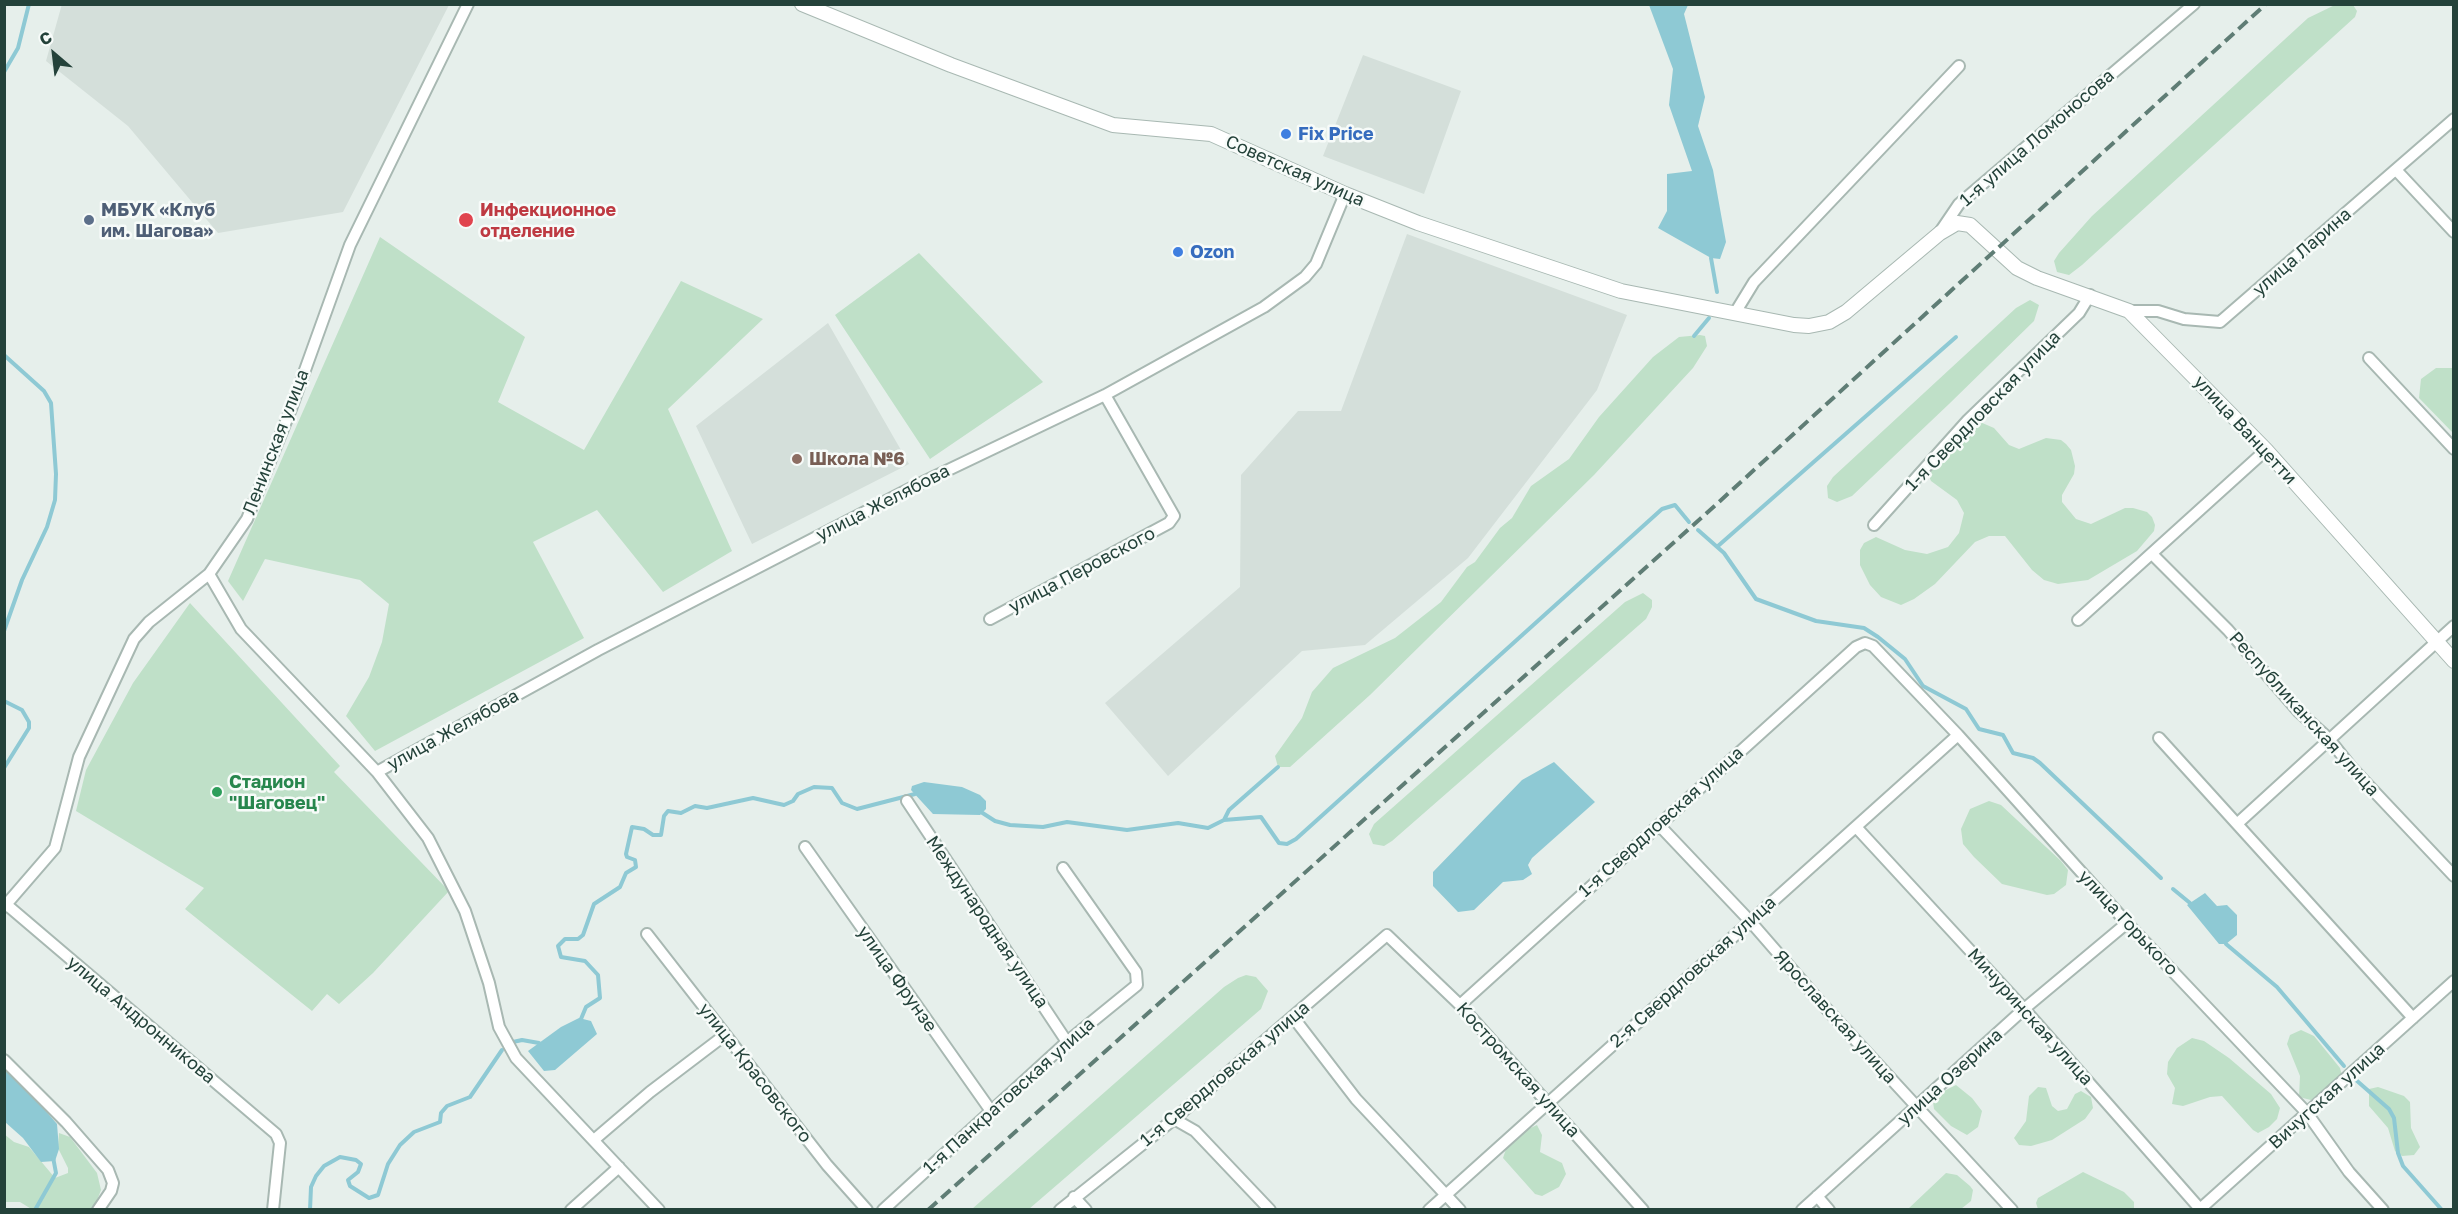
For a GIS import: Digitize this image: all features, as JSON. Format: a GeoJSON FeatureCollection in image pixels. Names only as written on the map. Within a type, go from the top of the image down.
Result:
{"type":"FeatureCollection","features":[{"type":"Feature","properties":{"kind":"street","name":"Ленинская улица"},"geometry":{"type":"LineString","coordinates":[[6,906],[55,848],[79,758],[134,639],[150,622],[209,574],[247,519],[291,409],[350,245],[468,4]]}},
{"type":"Feature","properties":{"kind":"street","name":"Советская улица"},"geometry":{"type":"LineString","coordinates":[[802,4],[1113,125],[1211,134],[1345,194],[1424,225],[1621,291],[1794,325]]}},
{"type":"Feature","properties":{"kind":"street","name":"1-я улица Ломоносова"},"geometry":{"type":"LineString","coordinates":[[1794,325],[1809,326],[1829,322],[1846,312],[1940,232],[1959,204],[2194,4]]}},
{"type":"Feature","properties":{"kind":"street"},"geometry":{"type":"LineString","coordinates":[[1734,313],[1754,282],[1959,66]]}},
{"type":"Feature","properties":{"kind":"street","name":"улица Ларина"},"geometry":{"type":"LineString","coordinates":[[2129,311],[2158,311],[2184,319],[2220,322],[2397,171],[2454,119]]}},
{"type":"Feature","properties":{"kind":"street"},"geometry":{"type":"LineString","coordinates":[[2397,171],[2454,232]]}},
{"type":"Feature","properties":{"kind":"street","name":"улица Желябова"},"geometry":{"type":"LineString","coordinates":[[377,772],[649,624],[921,483],[1105,395],[1264,308],[1305,278],[1316,264],[1345,194]]}},
{"type":"Feature","properties":{"kind":"street","name":"улица Ванцетти"},"geometry":{"type":"LineString","coordinates":[[1940,232],[1957,224],[1970,225],[2018,268],[2037,278],[2090,295],[2129,311],[2265,450],[2454,661]]}},
{"type":"Feature","properties":{"kind":"street","name":"1-я Свердловская улица"},"geometry":{"type":"LineString","coordinates":[[1874,525],[1968,420],[2079,313],[2090,295]]}},
{"type":"Feature","properties":{"kind":"street"},"geometry":{"type":"LineString","coordinates":[[2369,358],[2454,449]]}},
{"type":"Feature","properties":{"kind":"street","name":"улица Перовского"},"geometry":{"type":"LineString","coordinates":[[990,619],[1169,523],[1174,516],[1105,395]]}},
{"type":"Feature","properties":{"kind":"street"},"geometry":{"type":"LineString","coordinates":[[2078,620],[2265,450]]}},
{"type":"Feature","properties":{"kind":"street","name":"Республиканская улица"},"geometry":{"type":"LineString","coordinates":[[2152,554],[2228,630],[2298,711],[2330,739],[2454,876]]}},
{"type":"Feature","properties":{"kind":"street"},"geometry":{"type":"LineString","coordinates":[[209,574],[241,629],[377,772],[428,838],[465,911],[505,1041],[516,1058],[659,1209]]}},
{"type":"Feature","properties":{"kind":"street"},"geometry":{"type":"LineString","coordinates":[[2238,822],[2454,626]]}},
{"type":"Feature","properties":{"kind":"street","name":"1-я Свердловская улица"},"geometry":{"type":"LineString","coordinates":[[1460,1005],[1856,647],[1865,643]]}},
{"type":"Feature","properties":{"kind":"street","name":"улица Горького"},"geometry":{"type":"LineString","coordinates":[[1865,643],[1872,646],[1958,735],[2127,923],[2307,1113],[2349,1172],[2383,1209]]}},
{"type":"Feature","properties":{"kind":"street","name":"2-я Свердловская улица"},"geometry":{"type":"LineString","coordinates":[[1429,1209],[1958,735]]}},
{"type":"Feature","properties":{"kind":"street"},"geometry":{"type":"LineString","coordinates":[[2159,738],[2238,822],[2413,1018]]}},
{"type":"Feature","properties":{"kind":"street","name":"Международная улица"},"geometry":{"type":"LineString","coordinates":[[907,801],[1067,1042]]}},
{"type":"Feature","properties":{"kind":"street","name":"Ярославская улица"},"geometry":{"type":"LineString","coordinates":[[1659,825],[1750,921],[1916,1107],[2012,1209]]}},
{"type":"Feature","properties":{"kind":"street","name":"Мичуринская улица"},"geometry":{"type":"LineString","coordinates":[[1856,827],[2024,1009],[2200,1209]]}},
{"type":"Feature","properties":{"kind":"street","name":"улица Фрунзе"},"geometry":{"type":"LineString","coordinates":[[805,847],[991,1111]]}},
{"type":"Feature","properties":{"kind":"street","name":"1-я Панкратовская улица"},"geometry":{"type":"LineString","coordinates":[[883,1209],[1067,1042],[1137,985],[1136,972],[1064,868]]}},
{"type":"Feature","properties":{"kind":"street","name":"улица Андронникова"},"geometry":{"type":"LineString","coordinates":[[6,906],[276,1134],[280,1143],[280,1156],[273,1209]]}},
{"type":"Feature","properties":{"kind":"street","name":"улица Озерина"},"geometry":{"type":"LineString","coordinates":[[1802,1209],[2024,1009],[2127,923]]}},
{"type":"Feature","properties":{"kind":"street","name":"улица Красовского"},"geometry":{"type":"LineString","coordinates":[[647,934],[827,1166],[867,1209]]}},
{"type":"Feature","properties":{"kind":"street","name":"1-я Свердловская улица"},"geometry":{"type":"LineString","coordinates":[[1060,1209],[1174,1119],[1387,935]]}},
{"type":"Feature","properties":{"kind":"street","name":"Костромская улица"},"geometry":{"type":"LineString","coordinates":[[1387,935],[1460,1005],[1643,1209]]}},
{"type":"Feature","properties":{"kind":"street","name":"Вичугская улица"},"geometry":{"type":"LineString","coordinates":[[2200,1209],[2454,981]]}},
{"type":"Feature","properties":{"kind":"street"},"geometry":{"type":"LineString","coordinates":[[1293,1017],[1356,1099],[1460,1209]]}},
{"type":"Feature","properties":{"kind":"street"},"geometry":{"type":"LineString","coordinates":[[595,1139],[650,1092],[725,1035]]}},
{"type":"Feature","properties":{"kind":"street"},"geometry":{"type":"LineString","coordinates":[[4,1060],[66,1122],[108,1170],[112,1183],[111,1191],[98,1209]]}},
{"type":"Feature","properties":{"kind":"street"},"geometry":{"type":"LineString","coordinates":[[1174,1119],[1195,1131],[1270,1209]]}},
{"type":"Feature","properties":{"kind":"street"},"geometry":{"type":"LineString","coordinates":[[571,1209],[620,1167]]}},
{"type":"Feature","properties":{"kind":"street"},"geometry":{"type":"LineString","coordinates":[[1074,1197],[1086,1209]]}},
{"type":"Feature","properties":{"kind":"street"},"geometry":{"type":"LineString","coordinates":[[1817,1197],[1828,1209]]}},
{"type":"Feature","properties":{"kind":"shaded area"},"geometry":{"type":"Polygon","coordinates":[[[62,4],[449,5],[343,212],[218,233],[128,126],[46,61],[62,4]]]}},
{"type":"Feature","properties":{"kind":"shaded area"},"geometry":{"type":"Polygon","coordinates":[[[1363,55],[1461,91],[1424,194],[1323,156],[1363,55]]]}},
{"type":"Feature","properties":{"kind":"shaded area"},"geometry":{"type":"Polygon","coordinates":[[[1407,234],[1627,315],[1597,390],[1468,558],[1365,645],[1302,651],[1168,776],[1105,703],[1240,587],[1241,475],[1298,411],[1341,411],[1407,234]]]}},
{"type":"Feature","properties":{"kind":"shaded area"},"geometry":{"type":"Polygon","coordinates":[[[828,323],[909,464],[752,544],[696,426],[828,323]]]}},
{"type":"Feature","properties":{"kind":"green space"},"geometry":{"type":"Polygon","coordinates":[[[2337,4],[2353,5],[2357,11],[2355,17],[2082,265],[2069,275],[2057,272],[2054,261],[2059,253],[2092,216],[2308,18],[2337,4]]]}},
{"type":"Feature","properties":{"kind":"green space"},"geometry":{"type":"Polygon","coordinates":[[[380,237],[525,337],[498,402],[584,450],[681,281],[763,319],[668,409],[732,551],[663,592],[597,510],[533,542],[584,638],[375,751],[346,716],[369,677],[382,642],[389,604],[360,580],[265,559],[243,601],[228,581],[380,237]]]}},
{"type":"Feature","properties":{"kind":"green space"},"geometry":{"type":"Polygon","coordinates":[[[919,253],[1043,382],[930,459],[835,315],[919,253]]]}},
{"type":"Feature","properties":{"kind":"green space"},"geometry":{"type":"Polygon","coordinates":[[[2030,300],[2039,305],[2034,321],[1852,496],[1837,502],[1828,498],[1827,486],[1833,477],[2016,308],[2030,300]]]}},
{"type":"Feature","properties":{"kind":"green space"},"geometry":{"type":"Polygon","coordinates":[[[1705,336],[1707,346],[1693,368],[1594,475],[1370,695],[1290,767],[1278,767],[1275,756],[1302,718],[1312,692],[1333,668],[1395,638],[1441,602],[1467,567],[1475,562],[1500,528],[1512,518],[1531,486],[1569,459],[1599,417],[1653,357],[1679,337],[1705,336]]]}},
{"type":"Feature","properties":{"kind":"green space"},"geometry":{"type":"Polygon","coordinates":[[[2436,368],[2453,368],[2453,433],[2419,398],[2421,379],[2436,368]]]}},
{"type":"Feature","properties":{"kind":"green space"},"geometry":{"type":"Polygon","coordinates":[[[1980,422],[1994,428],[2009,445],[2019,449],[2046,438],[2061,440],[2066,444],[2071,450],[2075,466],[2074,474],[2062,495],[2062,502],[2076,519],[2091,524],[2125,508],[2133,508],[2147,512],[2152,517],[2155,525],[2154,531],[2137,551],[2088,580],[2058,584],[2044,580],[2032,570],[2005,536],[1989,536],[1975,542],[1935,584],[1914,599],[1901,605],[1881,597],[1870,585],[1860,565],[1860,550],[1864,543],[1876,537],[1905,550],[1927,554],[1948,547],[1959,533],[1964,513],[1957,500],[1931,481],[1928,474],[1929,466],[1972,423],[1980,422]]]}},
{"type":"Feature","properties":{"kind":"green space"},"geometry":{"type":"Polygon","coordinates":[[[1643,593],[1652,600],[1652,607],[1646,619],[1392,841],[1384,846],[1373,844],[1369,834],[1374,824],[1625,602],[1643,593]]]}},
{"type":"Feature","properties":{"kind":"green space","name":"Стадион \"Шаговец\""},"geometry":{"type":"Polygon","coordinates":[[[190,603],[340,766],[334,772],[449,891],[373,973],[339,1004],[327,994],[312,1011],[185,909],[204,888],[76,811],[86,770],[133,683],[190,603]]]}},
{"type":"Feature","properties":{"kind":"green space"},"geometry":{"type":"Polygon","coordinates":[[[1989,801],[2001,805],[2061,861],[2068,870],[2066,885],[2054,894],[2047,895],[2002,884],[1974,857],[1963,844],[1961,829],[1970,809],[1989,801]]]}},
{"type":"Feature","properties":{"kind":"green space"},"geometry":{"type":"Polygon","coordinates":[[[1246,975],[1256,977],[1268,991],[1261,1009],[1029,1209],[972,1209],[1224,987],[1246,975]]]}},
{"type":"Feature","properties":{"kind":"green space"},"geometry":{"type":"Polygon","coordinates":[[[2301,1030],[2314,1036],[2340,1068],[2342,1076],[2318,1097],[2311,1100],[2299,1097],[2300,1076],[2287,1044],[2290,1035],[2301,1030]]]}},
{"type":"Feature","properties":{"kind":"green space"},"geometry":{"type":"Polygon","coordinates":[[[2192,1038],[2204,1041],[2229,1058],[2271,1094],[2280,1108],[2277,1119],[2269,1127],[2258,1133],[2253,1130],[2222,1096],[2210,1097],[2183,1106],[2172,1104],[2175,1088],[2167,1074],[2168,1062],[2177,1048],[2192,1038]]]}},
{"type":"Feature","properties":{"kind":"green space"},"geometry":{"type":"Polygon","coordinates":[[[1956,1085],[1972,1098],[1982,1111],[1978,1127],[1967,1135],[1951,1126],[1934,1109],[1933,1102],[1940,1093],[1956,1085]]]}},
{"type":"Feature","properties":{"kind":"green space"},"geometry":{"type":"Polygon","coordinates":[[[2038,1087],[2046,1088],[2052,1106],[2058,1111],[2067,1109],[2075,1094],[2081,1091],[2091,1097],[2093,1108],[2085,1119],[2052,1140],[2031,1146],[2019,1145],[2014,1138],[2026,1121],[2029,1096],[2038,1087]]]}},
{"type":"Feature","properties":{"kind":"green space"},"geometry":{"type":"Polygon","coordinates":[[[2378,1087],[2404,1096],[2410,1102],[2411,1128],[2420,1147],[2414,1155],[2402,1156],[2395,1151],[2388,1128],[2369,1106],[2369,1089],[2378,1087]]]}},
{"type":"Feature","properties":{"kind":"green space"},"geometry":{"type":"Polygon","coordinates":[[[1537,1125],[1542,1135],[1540,1152],[1562,1163],[1566,1174],[1559,1187],[1542,1196],[1535,1194],[1503,1158],[1506,1149],[1524,1131],[1537,1125]]]}},
{"type":"Feature","properties":{"kind":"green space"},"geometry":{"type":"Polygon","coordinates":[[[59,1133],[70,1137],[97,1173],[101,1190],[96,1203],[91,1209],[33,1210],[20,1202],[5,1202],[4,1134],[14,1142],[29,1147],[55,1178],[68,1173],[68,1168],[58,1148],[59,1133]]]}},
{"type":"Feature","properties":{"kind":"green space"},"geometry":{"type":"Polygon","coordinates":[[[2083,1172],[2124,1192],[2134,1202],[2134,1209],[2038,1209],[2036,1203],[2038,1198],[2083,1172]]]}},
{"type":"Feature","properties":{"kind":"green space"},"geometry":{"type":"Polygon","coordinates":[[[1946,1173],[1957,1175],[1970,1186],[1973,1190],[1971,1201],[1961,1209],[1908,1209],[1946,1173]]]}},
{"type":"Feature","properties":{"kind":"water"},"geometry":{"type":"Polygon","coordinates":[[[1649,5],[1688,5],[1684,14],[1705,97],[1698,126],[1713,170],[1726,242],[1720,259],[1711,258],[1658,228],[1667,211],[1667,174],[1692,171],[1669,105],[1673,69],[1649,5]]]}},
{"type":"Feature","properties":{"kind":"water"},"geometry":{"type":"Polygon","coordinates":[[[1554,762],[1595,802],[1532,858],[1528,865],[1532,874],[1523,880],[1503,882],[1474,910],[1458,912],[1433,886],[1433,872],[1522,780],[1554,762]]]}},
{"type":"Feature","properties":{"kind":"water"},"geometry":{"type":"Polygon","coordinates":[[[924,782],[962,787],[980,795],[986,801],[986,809],[980,815],[933,814],[911,790],[912,786],[924,782]]]}},
{"type":"Feature","properties":{"kind":"water"},"geometry":{"type":"Polygon","coordinates":[[[2205,893],[2217,906],[2227,905],[2237,915],[2237,935],[2226,944],[2219,944],[2187,905],[2205,893]]]}},
{"type":"Feature","properties":{"kind":"water"},"geometry":{"type":"Polygon","coordinates":[[[579,1018],[591,1021],[597,1034],[555,1070],[544,1071],[528,1051],[561,1027],[579,1018]]]}},
{"type":"Feature","properties":{"kind":"water"},"geometry":{"type":"Polygon","coordinates":[[[4,1074],[16,1076],[57,1124],[59,1149],[55,1161],[41,1162],[23,1138],[5,1122],[4,1074]]]}},
{"type":"Feature","properties":{"kind":"waterway"},"geometry":{"type":"LineString","coordinates":[[4,72],[18,48],[29,4]]}},
{"type":"Feature","properties":{"kind":"waterway"},"geometry":{"type":"LineString","coordinates":[[1711,258],[1717,292]]}},
{"type":"Feature","properties":{"kind":"waterway"},"geometry":{"type":"LineString","coordinates":[[1694,336],[1709,318]]}},
{"type":"Feature","properties":{"kind":"waterway"},"geometry":{"type":"LineString","coordinates":[[1718,546],[1956,337]]}},
{"type":"Feature","properties":{"kind":"waterway"},"geometry":{"type":"LineString","coordinates":[[4,355],[44,391],[51,403],[56,474],[55,500],[47,527],[22,580],[4,631]]}},
{"type":"Feature","properties":{"kind":"waterway"},"geometry":{"type":"LineString","coordinates":[[981,812],[995,821],[1010,825],[1043,827],[1067,822],[1127,830],[1178,823],[1208,828],[1224,820],[1261,817],[1279,843],[1287,844],[1296,839],[1662,509],[1675,505],[1689,522]]}},
{"type":"Feature","properties":{"kind":"waterway"},"geometry":{"type":"LineString","coordinates":[[1698,530],[1724,553],[1756,599],[1816,621],[1864,628],[1878,637],[1905,659],[1923,686],[1966,709],[1979,729],[2003,735],[2013,753],[2033,758],[2040,763],[2161,878]]}},
{"type":"Feature","properties":{"kind":"waterway"},"geometry":{"type":"LineString","coordinates":[[4,701],[22,710],[29,722],[29,728],[4,768]]}},
{"type":"Feature","properties":{"kind":"waterway"},"geometry":{"type":"LineString","coordinates":[[1224,820],[1229,810],[1278,767]]}},
{"type":"Feature","properties":{"kind":"waterway"},"geometry":{"type":"LineString","coordinates":[[581,1019],[586,1007],[600,998],[598,975],[585,961],[561,957],[558,946],[565,939],[578,939],[583,935],[594,904],[620,887],[626,873],[636,867],[635,860],[627,857],[626,854],[632,827],[644,829],[653,835],[661,835],[664,816],[668,811],[681,813],[695,806],[707,808],[753,798],[784,805],[793,801],[798,794],[814,787],[832,788],[842,803],[857,809],[915,794]]}},
{"type":"Feature","properties":{"kind":"waterway"},"geometry":{"type":"LineString","coordinates":[[2173,889],[2190,903]]}},
{"type":"Feature","properties":{"kind":"waterway"},"geometry":{"type":"LineString","coordinates":[[2226,944],[2277,987],[2344,1066]]}},
{"type":"Feature","properties":{"kind":"waterway"},"geometry":{"type":"LineString","coordinates":[[513,1042],[522,1040],[539,1043]]}},
{"type":"Feature","properties":{"kind":"waterway"},"geometry":{"type":"LineString","coordinates":[[310,1210],[311,1187],[316,1176],[324,1166],[340,1157],[356,1160],[361,1164],[358,1172],[348,1180],[350,1186],[369,1198],[378,1195],[388,1164],[400,1145],[414,1132],[440,1122],[441,1113],[447,1106],[470,1097],[502,1050]]}},
{"type":"Feature","properties":{"kind":"waterway"},"geometry":{"type":"LineString","coordinates":[[4,1071],[10,1078]]}},
{"type":"Feature","properties":{"kind":"waterway"},"geometry":{"type":"LineString","coordinates":[[2356,1080],[2389,1109],[2394,1118],[2398,1153],[2403,1166],[2442,1210]]}},
{"type":"Feature","properties":{"kind":"waterway"},"geometry":{"type":"LineString","coordinates":[[35,1210],[56,1173],[53,1157]]}},
{"type":"Feature","properties":{"kind":"railway"},"geometry":{"type":"LineString","coordinates":[[928,1210],[1709,511],[2266,4]]}},
{"type":"Feature","properties":{"kind":"place","name":"Fix Price"},"geometry":{"type":"Point","coordinates":[1286,134]}},
{"type":"Feature","properties":{"kind":"place","name":"МБУК «Клуб им. Шагова»"},"geometry":{"type":"Point","coordinates":[89,220]}},
{"type":"Feature","properties":{"kind":"place","name":"Инфекционное отделение"},"geometry":{"type":"Point","coordinates":[466,220]}},
{"type":"Feature","properties":{"kind":"place","name":"Ozon"},"geometry":{"type":"Point","coordinates":[1178,252]}},
{"type":"Feature","properties":{"kind":"place","name":"Школа №6"},"geometry":{"type":"Point","coordinates":[797,459]}},
{"type":"Feature","properties":{"kind":"place","name":"Стадион \"Шаговец\""},"geometry":{"type":"Point","coordinates":[217,792]}}]}
